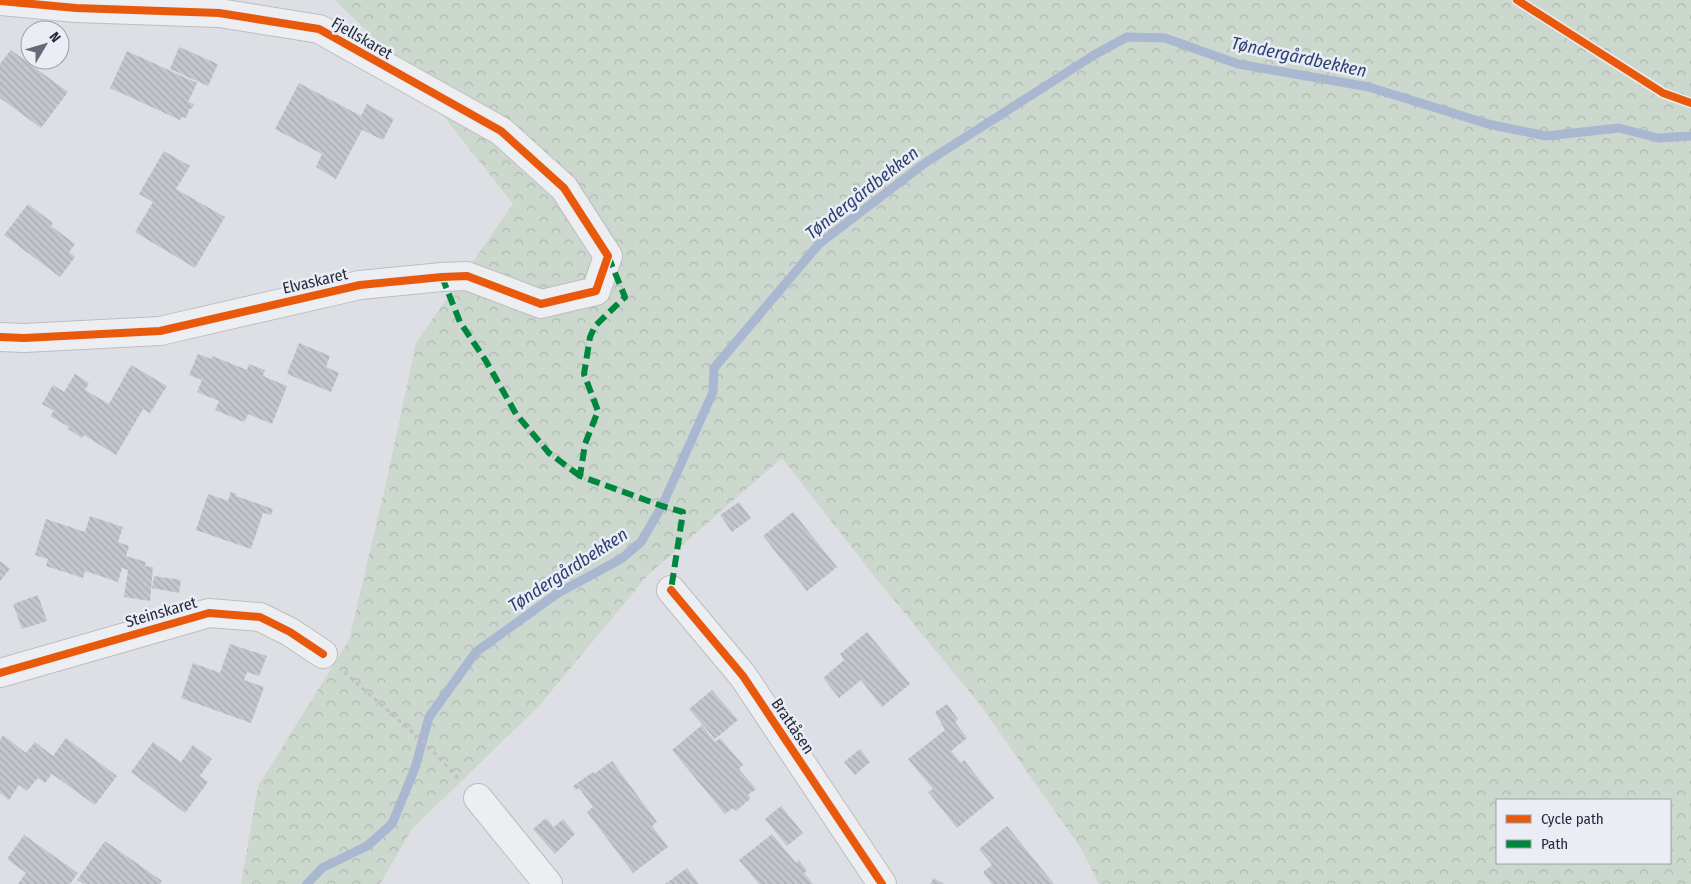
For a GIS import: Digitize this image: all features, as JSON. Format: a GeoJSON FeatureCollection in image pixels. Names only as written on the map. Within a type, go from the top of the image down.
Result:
{"type":"FeatureCollection","features":[{"type":"Feature","properties":{"kind":"street","name":"Fjellskaret"},"geometry":{"type":"LineString","coordinates":[[0,1],[76,8],[219,13],[319,29],[501,131],[564,188],[608,256]]}},
{"type":"Feature","properties":{"kind":"street","name":"Elvaskaret"},"geometry":{"type":"LineString","coordinates":[[0,337],[24,338],[160,331],[360,285],[442,277],[466,276],[541,304],[596,291],[608,256]]}},
{"type":"Feature","properties":{"kind":"street","name":"Brattåsen"},"geometry":{"type":"LineString","coordinates":[[671,590],[743,676],[882,884]]}},
{"type":"Feature","properties":{"kind":"street","name":"Steinskaret"},"geometry":{"type":"LineString","coordinates":[[0,673],[209,613],[260,617],[290,632],[323,654]]}},
{"type":"Feature","properties":{"kind":"street"},"geometry":{"type":"LineString","coordinates":[[478,798],[548,884]]}},
{"type":"Feature","properties":{"kind":"path"},"geometry":{"type":"LineString","coordinates":[[323,654],[426,744],[478,798]]}},
{"type":"Feature","properties":{"kind":"green space"},"geometry":{"type":"Polygon","coordinates":[[[335,0],[1691,0],[1691,884],[1099,884],[1080,847],[978,702],[874,576],[782,458],[648,575],[539,706],[412,829],[380,884],[241,884],[258,786],[349,640],[387,479],[416,343],[513,204],[409,72],[335,0]]]}},
{"type":"Feature","properties":{"kind":"building"},"geometry":{"type":"Polygon","coordinates":[[[179,47],[218,64],[208,86],[170,69],[179,47]]]}},
{"type":"Feature","properties":{"kind":"building"},"geometry":{"type":"Polygon","coordinates":[[[11,50],[20,57],[20,70],[38,70],[68,92],[41,128],[0,98],[0,64],[11,50]]]}},
{"type":"Feature","properties":{"kind":"building"},"geometry":{"type":"Polygon","coordinates":[[[127,51],[197,83],[188,102],[194,104],[186,118],[182,117],[180,120],[110,88],[127,51]]]}},
{"type":"Feature","properties":{"kind":"building"},"geometry":{"type":"Polygon","coordinates":[[[299,83],[361,116],[367,104],[394,119],[383,140],[362,130],[336,179],[316,167],[322,154],[275,129],[299,83]]]}},
{"type":"Feature","properties":{"kind":"building"},"geometry":{"type":"Polygon","coordinates":[[[164,151],[190,166],[176,189],[225,217],[195,268],[135,232],[153,202],[139,194],[164,151]]]}},
{"type":"Feature","properties":{"kind":"building"},"geometry":{"type":"Polygon","coordinates":[[[28,204],[53,223],[51,226],[75,244],[69,252],[75,257],[60,277],[4,235],[28,204]]]}},
{"type":"Feature","properties":{"kind":"building"},"geometry":{"type":"Polygon","coordinates":[[[299,343],[330,356],[326,367],[339,373],[331,392],[287,374],[299,343]]]}},
{"type":"Feature","properties":{"kind":"building"},"geometry":{"type":"Polygon","coordinates":[[[198,354],[211,359],[212,356],[247,370],[249,364],[265,370],[263,376],[287,386],[272,424],[248,414],[244,422],[215,410],[219,401],[197,392],[202,380],[189,375],[198,354]]]}},
{"type":"Feature","properties":{"kind":"building"},"geometry":{"type":"Polygon","coordinates":[[[131,365],[167,386],[150,413],[143,409],[116,455],[84,435],[82,438],[68,429],[69,427],[50,416],[54,411],[42,404],[53,385],[64,392],[75,374],[89,383],[85,390],[109,404],[131,365]]]}},
{"type":"Feature","properties":{"kind":"building"},"geometry":{"type":"Polygon","coordinates":[[[231,492],[237,494],[236,496],[273,509],[271,515],[263,513],[251,549],[196,530],[208,494],[228,501],[231,492]]]}},
{"type":"Feature","properties":{"kind":"building"},"geometry":{"type":"Polygon","coordinates":[[[739,502],[751,518],[732,532],[720,515],[739,502]]]}},
{"type":"Feature","properties":{"kind":"building"},"geometry":{"type":"Polygon","coordinates":[[[793,512],[837,567],[807,591],[763,536],[793,512]]]}},
{"type":"Feature","properties":{"kind":"building"},"geometry":{"type":"Polygon","coordinates":[[[90,516],[123,527],[118,542],[129,546],[126,556],[146,562],[145,566],[153,567],[150,601],[124,597],[128,570],[122,568],[118,582],[85,571],[83,578],[46,566],[48,559],[35,555],[46,519],[85,532],[90,516]]]}},
{"type":"Feature","properties":{"kind":"building"},"geometry":{"type":"Polygon","coordinates":[[[0,561],[10,569],[0,581],[0,561]]]}},
{"type":"Feature","properties":{"kind":"building"},"geometry":{"type":"Polygon","coordinates":[[[154,576],[181,580],[179,593],[152,588],[154,576]]]}},
{"type":"Feature","properties":{"kind":"building"},"geometry":{"type":"Polygon","coordinates":[[[38,595],[47,621],[22,629],[13,604],[38,595]]]}},
{"type":"Feature","properties":{"kind":"building"},"geometry":{"type":"Polygon","coordinates":[[[867,632],[910,684],[882,707],[861,680],[839,698],[823,678],[844,660],[840,654],[867,632]]]}},
{"type":"Feature","properties":{"kind":"building"},"geometry":{"type":"Polygon","coordinates":[[[230,644],[267,656],[259,676],[247,672],[244,680],[264,687],[251,723],[181,698],[193,663],[220,673],[230,644]]]}},
{"type":"Feature","properties":{"kind":"building"},"geometry":{"type":"Polygon","coordinates":[[[712,690],[738,720],[715,739],[689,709],[712,690]]]}},
{"type":"Feature","properties":{"kind":"building"},"geometry":{"type":"Polygon","coordinates":[[[947,704],[958,719],[955,722],[967,738],[951,751],[961,763],[964,760],[994,798],[957,828],[928,792],[933,789],[908,759],[945,730],[935,712],[947,704]]]}},
{"type":"Feature","properties":{"kind":"building"},"geometry":{"type":"Polygon","coordinates":[[[702,725],[715,742],[720,738],[743,765],[739,769],[756,789],[748,795],[751,798],[736,811],[733,808],[725,814],[672,750],[702,725]]]}},
{"type":"Feature","properties":{"kind":"building"},"geometry":{"type":"Polygon","coordinates":[[[3,735],[26,753],[35,742],[53,756],[66,738],[117,776],[95,805],[52,774],[45,783],[38,778],[27,791],[19,785],[9,800],[0,793],[0,740],[3,735]]]}},
{"type":"Feature","properties":{"kind":"building"},"geometry":{"type":"Polygon","coordinates":[[[153,742],[181,762],[193,745],[212,759],[200,776],[208,782],[185,813],[131,772],[153,742]]]}},
{"type":"Feature","properties":{"kind":"building"},"geometry":{"type":"Polygon","coordinates":[[[860,749],[870,762],[855,775],[844,762],[860,749]]]}},
{"type":"Feature","properties":{"kind":"building"},"geometry":{"type":"Polygon","coordinates":[[[612,761],[657,822],[652,826],[668,847],[633,873],[587,812],[593,807],[579,788],[576,790],[573,786],[612,761]]]}},
{"type":"Feature","properties":{"kind":"building"},"geometry":{"type":"Polygon","coordinates":[[[781,806],[803,833],[787,846],[765,819],[781,806]]]}},
{"type":"Feature","properties":{"kind":"building"},"geometry":{"type":"Polygon","coordinates":[[[546,818],[554,827],[563,819],[575,834],[555,854],[533,829],[546,818]]]}},
{"type":"Feature","properties":{"kind":"building"},"geometry":{"type":"Polygon","coordinates":[[[1007,826],[1054,884],[992,884],[983,872],[992,865],[979,849],[1007,826]]]}},
{"type":"Feature","properties":{"kind":"building"},"geometry":{"type":"Polygon","coordinates":[[[772,834],[796,863],[799,860],[807,871],[804,873],[813,884],[759,884],[739,860],[772,834]]]}},
{"type":"Feature","properties":{"kind":"building"},"geometry":{"type":"Polygon","coordinates":[[[24,835],[78,873],[70,884],[18,884],[26,873],[7,859],[24,835]]]}},
{"type":"Feature","properties":{"kind":"building"},"geometry":{"type":"Polygon","coordinates":[[[105,841],[162,881],[160,884],[84,884],[77,880],[105,841]]]}},
{"type":"Feature","properties":{"kind":"building"},"geometry":{"type":"Polygon","coordinates":[[[687,868],[699,884],[665,884],[687,868]]]}},
{"type":"Feature","properties":{"kind":"building"},"geometry":{"type":"Polygon","coordinates":[[[934,878],[944,884],[930,884],[934,878]]]}},
{"type":"Feature","properties":{"kind":"waterway","name":"Tøndergårdbekken"},"geometry":{"type":"LineString","coordinates":[[307,884],[322,868],[367,846],[392,824],[415,768],[429,717],[476,652],[558,593],[621,559],[641,542],[662,506],[713,392],[714,368],[819,244],[925,163],[1094,55],[1127,37],[1165,38],[1238,64],[1369,87],[1488,124],[1546,136],[1619,128],[1658,138],[1691,136]]}},
{"type":"Feature","properties":{"kind":"marked path"},"geometry":{"type":"LineString","coordinates":[[608,256],[625,297],[595,326],[590,337],[584,374],[598,411],[585,444],[580,476],[683,512],[671,590]]}},
{"type":"Feature","properties":{"kind":"marked path"},"geometry":{"type":"LineString","coordinates":[[442,277],[460,322],[486,361],[516,414],[549,453],[580,476]]}},
{"type":"Feature","properties":{"kind":"cycle path"},"geometry":{"type":"LineString","coordinates":[[1517,0],[1663,93],[1691,103]]}},
{"type":"Feature","properties":{"kind":"cycle path"},"geometry":{"type":"LineString","coordinates":[[0,1],[76,8],[219,13],[319,29],[501,131],[564,188],[608,256],[596,291],[541,304],[467,276],[442,277],[360,285],[160,331],[24,338],[0,337]]}},
{"type":"Feature","properties":{"kind":"cycle path"},"geometry":{"type":"LineString","coordinates":[[671,590],[743,676],[882,884]]}},
{"type":"Feature","properties":{"kind":"cycle path"},"geometry":{"type":"LineString","coordinates":[[0,673],[209,613],[260,617],[290,632],[323,654]]}}]}
